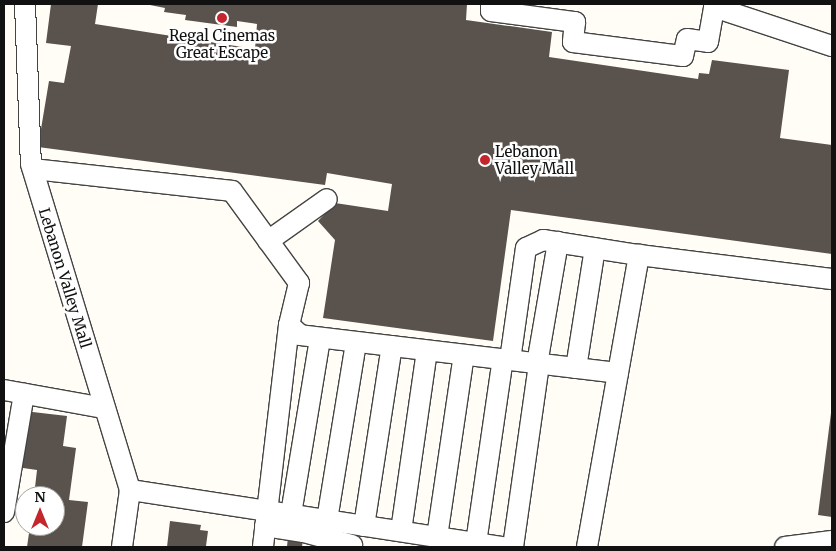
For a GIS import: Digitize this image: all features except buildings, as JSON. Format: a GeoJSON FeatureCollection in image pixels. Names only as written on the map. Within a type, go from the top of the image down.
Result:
{"type":"FeatureCollection","features":[{"type":"Feature","properties":{"kind":"lane","name":"Lebanon Valley Mall"},"geometry":{"type":"LineString","coordinates":[[25,4],[33,169],[130,490],[122,547]]}},
{"type":"Feature","properties":{"kind":"lane"},"geometry":{"type":"LineString","coordinates":[[491,4],[491,11],[575,22],[573,42],[683,56],[687,39],[708,42],[715,5],[832,46]]}},
{"type":"Feature","properties":{"kind":"lane"},"geometry":{"type":"LineString","coordinates":[[33,169],[232,191],[299,283],[289,324],[263,547]]}},
{"type":"Feature","properties":{"kind":"lane"},"geometry":{"type":"LineString","coordinates":[[268,241],[326,199]]}},
{"type":"Feature","properties":{"kind":"lane"},"geometry":{"type":"LineString","coordinates":[[476,543],[526,248],[543,240],[638,255],[832,279]]}},
{"type":"Feature","properties":{"kind":"lane"},"geometry":{"type":"LineString","coordinates":[[513,547],[538,364],[558,242]]}},
{"type":"Feature","properties":{"kind":"lane"},"geometry":{"type":"LineString","coordinates":[[576,368],[595,248]]}},
{"type":"Feature","properties":{"kind":"lane"},"geometry":{"type":"LineString","coordinates":[[588,547],[638,255]]}},
{"type":"Feature","properties":{"kind":"lane"},"geometry":{"type":"LineString","coordinates":[[289,324],[300,335],[320,338],[618,373]]}},
{"type":"Feature","properties":{"kind":"lane"},"geometry":{"type":"LineString","coordinates":[[291,514],[320,338]]}},
{"type":"Feature","properties":{"kind":"lane"},"geometry":{"type":"LineString","coordinates":[[327,520],[356,342]]}},
{"type":"Feature","properties":{"kind":"lane"},"geometry":{"type":"LineString","coordinates":[[130,490],[265,519],[352,546],[360,525],[392,346]]}},
{"type":"Feature","properties":{"kind":"lane"},"geometry":{"type":"LineString","coordinates":[[401,532],[427,351]]}},
{"type":"Feature","properties":{"kind":"lane"},"geometry":{"type":"LineString","coordinates":[[434,540],[464,355]]}},
{"type":"Feature","properties":{"kind":"lane"},"geometry":{"type":"LineString","coordinates":[[4,390],[104,408]]}},
{"type":"Feature","properties":{"kind":"lane"},"geometry":{"type":"LineString","coordinates":[[4,512],[24,394]]}},
{"type":"Feature","properties":{"kind":"lane"},"geometry":{"type":"LineString","coordinates":[[265,519],[291,514],[401,532],[434,540],[504,547]]}},
{"type":"Feature","properties":{"kind":"lane"},"geometry":{"type":"LineString","coordinates":[[785,547],[832,541]]}},
{"type":"Feature","properties":{"kind":"place","name":"Regal Cinemas Great Escape"},"geometry":{"type":"Point","coordinates":[222,18]}},
{"type":"Feature","properties":{"kind":"place","name":"Lebanon Valley Mall"},"geometry":{"type":"Point","coordinates":[485,160]}}]}
